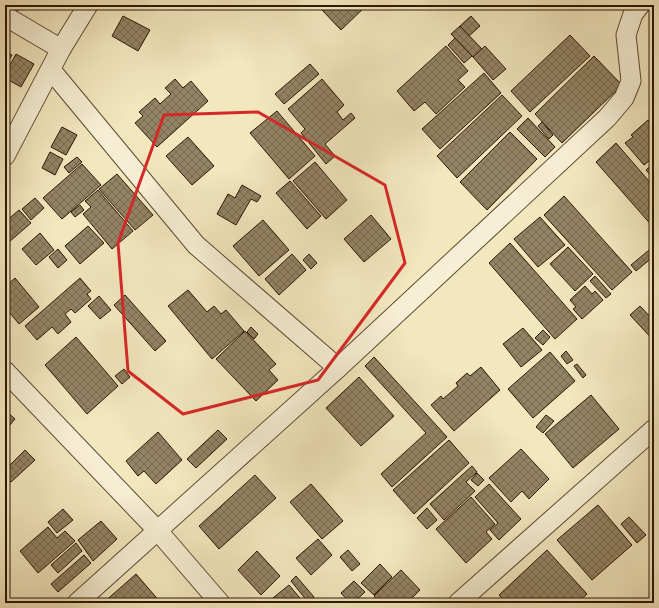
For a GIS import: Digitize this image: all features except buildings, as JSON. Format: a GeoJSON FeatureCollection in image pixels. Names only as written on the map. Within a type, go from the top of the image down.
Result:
{"type":"FeatureCollection","features":[{"type":"Feature","properties":{"kind":"street"},"geometry":{"type":"LineString","coordinates":[[5,156],[61,49],[88,5]]}},
{"type":"Feature","properties":{"kind":"street"},"geometry":{"type":"LineString","coordinates":[[77,603],[338,368],[607,118],[624,98],[631,81],[626,35],[633,14],[640,5]]}},
{"type":"Feature","properties":{"kind":"street"},"geometry":{"type":"LineString","coordinates":[[5,16],[61,49]]}},
{"type":"Feature","properties":{"kind":"street"},"geometry":{"type":"LineString","coordinates":[[50,70],[196,246],[338,368]]}},
{"type":"Feature","properties":{"kind":"street"},"geometry":{"type":"LineString","coordinates":[[5,372],[158,531],[220,603]]}},
{"type":"Feature","properties":{"kind":"street"},"geometry":{"type":"LineString","coordinates":[[458,603],[654,428]]}},
{"type":"Feature","properties":{"kind":"highlighted area"},"geometry":{"type":"Polygon","coordinates":[[[258,112],[385,185],[405,263],[318,380],[183,414],[128,371],[118,243],[164,115],[258,112]]]}}]}
